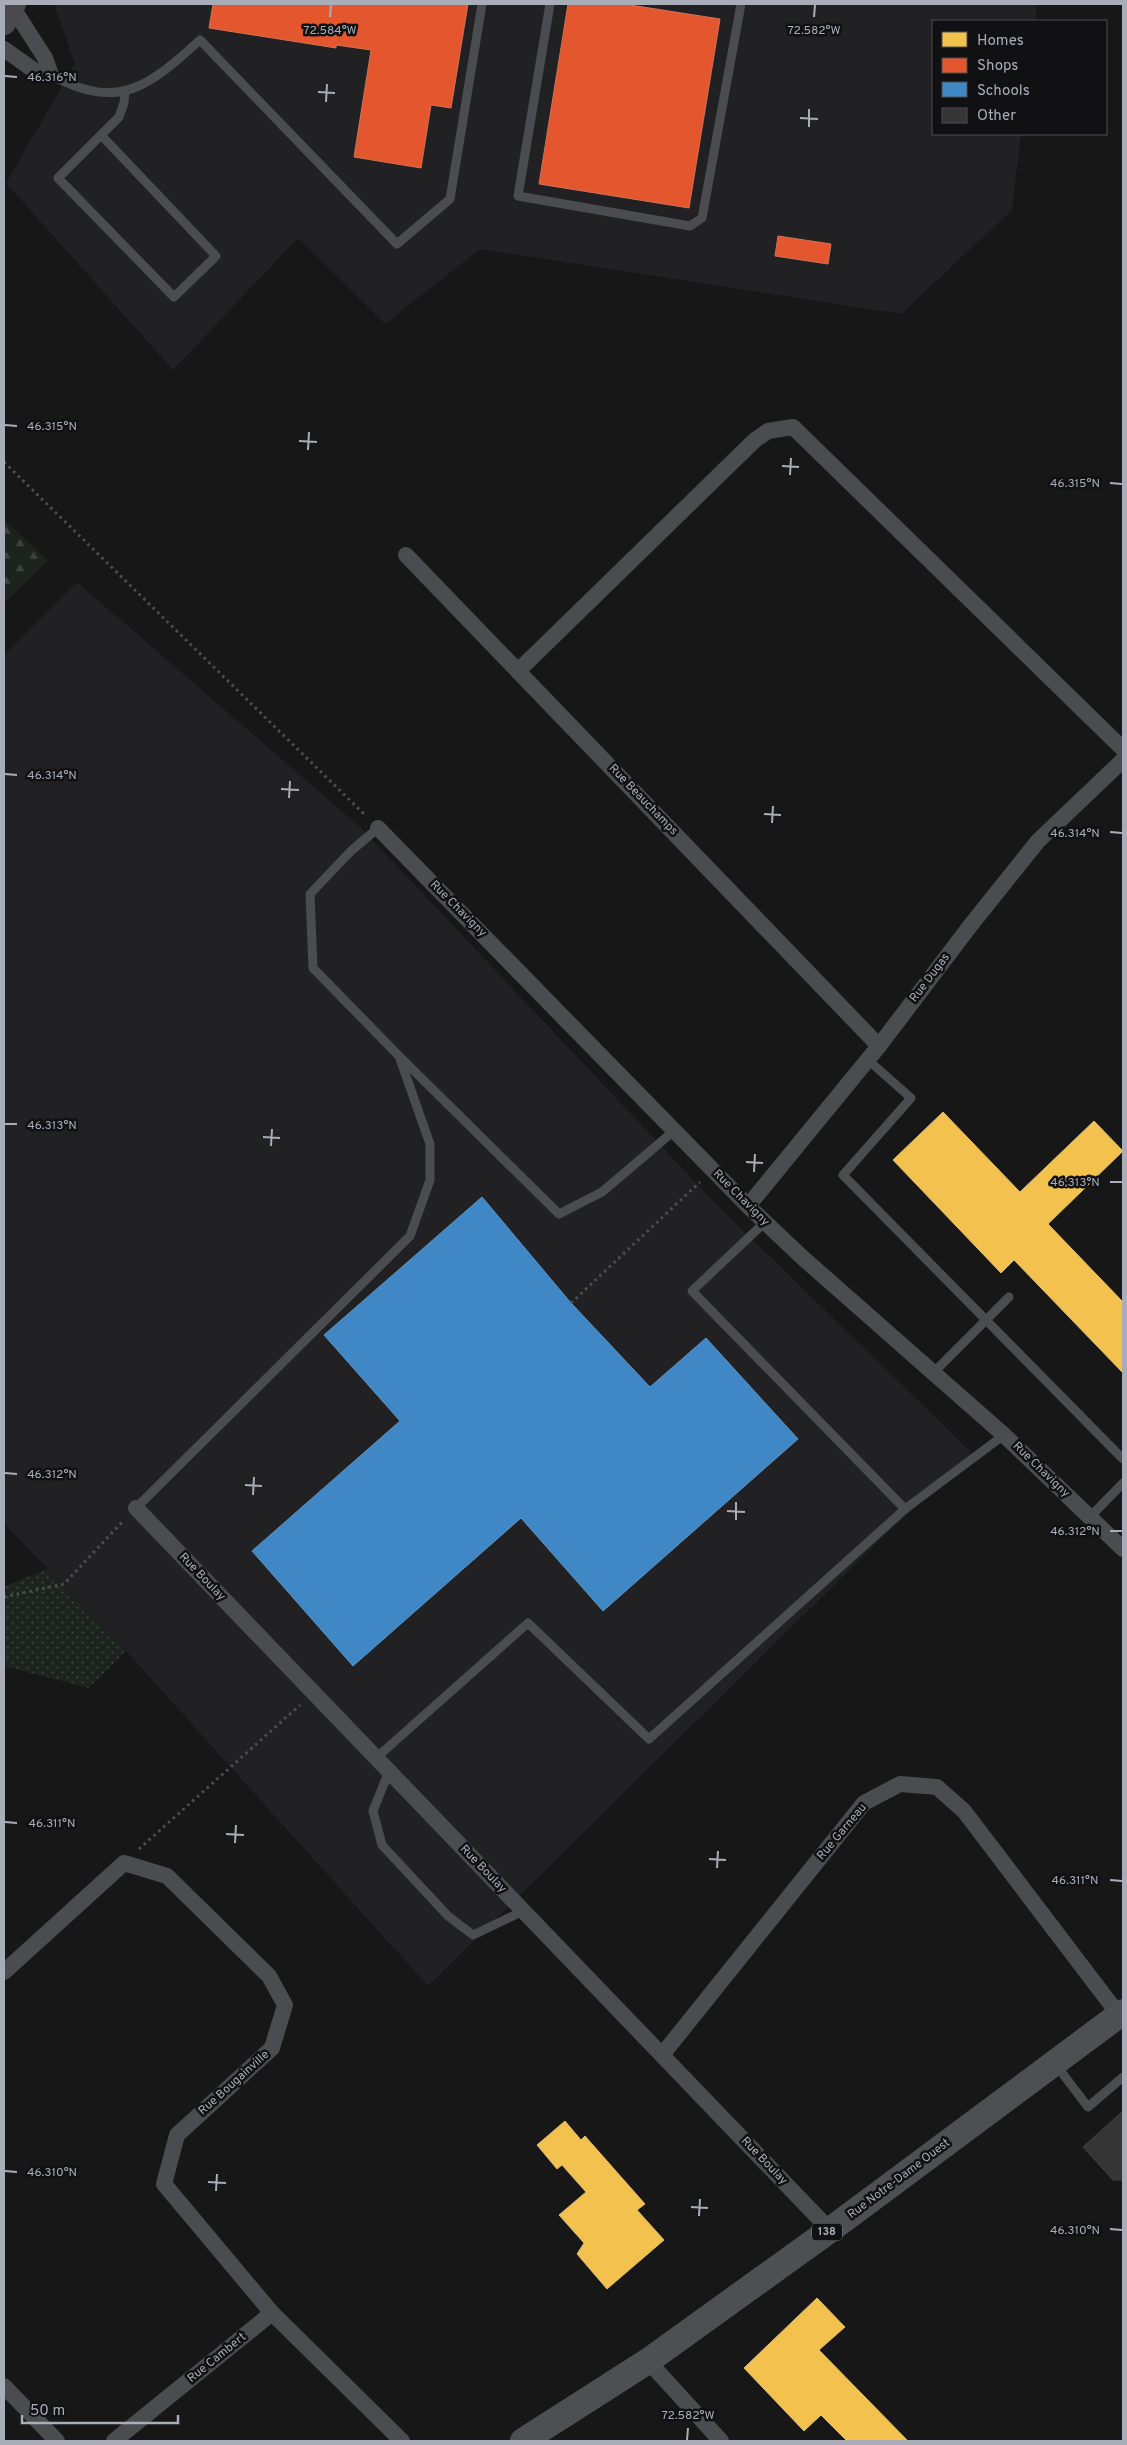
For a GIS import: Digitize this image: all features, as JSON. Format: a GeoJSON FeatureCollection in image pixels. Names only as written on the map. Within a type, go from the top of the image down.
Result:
{"type":"FeatureCollection","features":[{"type":"Feature","properties":{"kind":"main road","name":"Rue Notre-Dame Ouest"},"geometry":{"type":"LineString","coordinates":[[523,2441],[648,2362],[830,2230],[1121,2014]]}},
{"type":"Feature","properties":{"kind":"street"},"geometry":{"type":"LineString","coordinates":[[10,12],[45,58],[51,74]]}},
{"type":"Feature","properties":{"kind":"street"},"geometry":{"type":"LineString","coordinates":[[4,49],[35,70],[51,74]]}},
{"type":"Feature","properties":{"kind":"street"},"geometry":{"type":"LineString","coordinates":[[518,671],[755,440],[768,431],[793,427],[1123,749]]}},
{"type":"Feature","properties":{"kind":"street","name":"Rue Beauchamps"},"geometry":{"type":"LineString","coordinates":[[406,555],[880,1046]]}},
{"type":"Feature","properties":{"kind":"street","name":"Rue Dugas"},"geometry":{"type":"LineString","coordinates":[[748,1206],[880,1046],[970,926],[1038,842],[1123,760]]}},
{"type":"Feature","properties":{"kind":"street","name":"Rue Chavigny"},"geometry":{"type":"LineString","coordinates":[[378,828],[748,1206],[1004,1435],[1123,1549]]}},
{"type":"Feature","properties":{"kind":"street","name":"Rue Boulay"},"geometry":{"type":"LineString","coordinates":[[136,1508],[830,2230]]}},
{"type":"Feature","properties":{"kind":"street","name":"Rue Garneau"},"geometry":{"type":"LineString","coordinates":[[662,2055],[864,1803],[900,1784],[937,1787],[964,1811],[1121,2014]]}},
{"type":"Feature","properties":{"kind":"street"},"geometry":{"type":"LineString","coordinates":[[4,1972],[124,1863]]}},
{"type":"Feature","properties":{"kind":"street","name":"Rue Bougainville"},"geometry":{"type":"LineString","coordinates":[[124,1863],[167,1876],[269,1976],[285,2006],[272,2048],[177,2135],[164,2184],[272,2313],[402,2441]]}},
{"type":"Feature","properties":{"kind":"street","name":"Rue Cambert"},"geometry":{"type":"LineString","coordinates":[[114,2441],[272,2313]]}},
{"type":"Feature","properties":{"kind":"street"},"geometry":{"type":"LineString","coordinates":[[648,2362],[722,2441]]}},
{"type":"Feature","properties":{"kind":"street"},"geometry":{"type":"LineString","coordinates":[[4,2386],[57,2441]]}},
{"type":"Feature","properties":{"kind":"lane"},"geometry":{"type":"LineString","coordinates":[[51,74],[78,88],[92,91],[125,91],[140,86],[160,75],[200,40],[397,244],[450,200],[482,4]]}},
{"type":"Feature","properties":{"kind":"lane"},"geometry":{"type":"LineString","coordinates":[[550,4],[518,196],[690,226],[702,218],[741,4]]}},
{"type":"Feature","properties":{"kind":"lane"},"geometry":{"type":"LineString","coordinates":[[101,135],[216,256],[174,297],[58,178],[121,114],[125,91]]}},
{"type":"Feature","properties":{"kind":"lane"},"geometry":{"type":"LineString","coordinates":[[378,828],[351,850],[310,894],[313,968],[399,1056],[559,1214],[602,1192],[675,1130]]}},
{"type":"Feature","properties":{"kind":"lane"},"geometry":{"type":"LineString","coordinates":[[136,1508],[410,1236],[430,1180],[430,1144],[399,1056]]}},
{"type":"Feature","properties":{"kind":"lane"},"geometry":{"type":"LineString","coordinates":[[868,1060],[911,1098],[843,1175],[1123,1459]]}},
{"type":"Feature","properties":{"kind":"lane"},"geometry":{"type":"LineString","coordinates":[[765,1222],[692,1291],[904,1509]]}},
{"type":"Feature","properties":{"kind":"lane"},"geometry":{"type":"LineString","coordinates":[[934,1373],[1009,1297]]}},
{"type":"Feature","properties":{"kind":"lane"},"geometry":{"type":"LineString","coordinates":[[376,1758],[528,1622],[649,1739],[904,1509],[1004,1435]]}},
{"type":"Feature","properties":{"kind":"lane"},"geometry":{"type":"LineString","coordinates":[[1090,1517],[1123,1483]]}},
{"type":"Feature","properties":{"kind":"lane"},"geometry":{"type":"LineString","coordinates":[[389,1771],[373,1811],[382,1845],[448,1916],[473,1935],[523,1911]]}},
{"type":"Feature","properties":{"kind":"lane"},"geometry":{"type":"LineString","coordinates":[[1055,2063],[1088,2106],[1123,2077]]}},
{"type":"Feature","properties":{"kind":"path"},"geometry":{"type":"LineString","coordinates":[[4,462],[378,828]]}},
{"type":"Feature","properties":{"kind":"path"},"geometry":{"type":"LineString","coordinates":[[571,1304],[714,1170]]}},
{"type":"Feature","properties":{"kind":"path"},"geometry":{"type":"LineString","coordinates":[[4,1597],[64,1584],[136,1508]]}},
{"type":"Feature","properties":{"kind":"path"},"geometry":{"type":"LineString","coordinates":[[124,1863],[313,1693]]}},
{"type":"Feature","properties":{"kind":"shaded area"},"geometry":{"type":"Polygon","coordinates":[[[54,4],[1037,4],[1035,20],[932,20],[932,135],[1021,135],[1012,210],[901,314],[480,249],[385,324],[298,238],[173,370],[6,183],[75,64],[54,4]]]}},
{"type":"Feature","properties":{"kind":"shaded area"},"geometry":{"type":"Polygon","coordinates":[[[77,582],[360,827],[715,1203],[974,1455],[890,1530],[428,1986],[126,1651],[4,1523],[4,655],[77,582]]]}},
{"type":"Feature","properties":{"kind":"green space"},"geometry":{"type":"Polygon","coordinates":[[[4,520],[48,561],[4,603],[4,520]]]}},
{"type":"Feature","properties":{"kind":"green space"},"geometry":{"type":"Polygon","coordinates":[[[47,1569],[126,1651],[89,1688],[4,1666],[4,1587],[47,1569]]]}},
{"type":"Feature","properties":{"kind":"building: Homes"},"geometry":{"type":"Polygon","coordinates":[[[943,1112],[1020,1192],[1094,1121],[1123,1151],[1048,1224],[1123,1302],[1123,1373],[1014,1260],[1001,1273],[893,1160],[943,1112]]]}},
{"type":"Feature","properties":{"kind":"building: Homes"},"geometry":{"type":"Polygon","coordinates":[[[565,2121],[581,2140],[585,2136],[645,2204],[637,2210],[664,2240],[607,2289],[577,2254],[584,2243],[559,2215],[586,2192],[562,2165],[557,2169],[537,2145],[565,2121]]]}},
{"type":"Feature","properties":{"kind":"building: Homes"},"geometry":{"type":"Polygon","coordinates":[[[817,2298],[845,2327],[819,2350],[908,2441],[847,2441],[821,2415],[804,2431],[744,2368],[817,2298]]]}},
{"type":"Feature","properties":{"kind":"building: Shops"},"geometry":{"type":"Polygon","coordinates":[[[213,4],[468,4],[451,108],[431,105],[421,168],[354,157],[371,50],[336,45],[336,48],[209,28],[213,4]]]}},
{"type":"Feature","properties":{"kind":"building: Shops"},"geometry":{"type":"Polygon","coordinates":[[[568,4],[624,4],[720,19],[689,208],[539,184],[568,4]]]}},
{"type":"Feature","properties":{"kind":"building: Shops"},"geometry":{"type":"Polygon","coordinates":[[[778,236],[831,244],[828,264],[775,256],[778,236]]]}},
{"type":"Feature","properties":{"kind":"building: Schools"},"geometry":{"type":"Polygon","coordinates":[[[482,1197],[571,1303],[650,1387],[706,1338],[798,1439],[603,1611],[521,1518],[353,1666],[252,1551],[400,1421],[324,1335],[482,1197]]]}},
{"type":"Feature","properties":{"kind":"building: Other"},"geometry":{"type":"Polygon","coordinates":[[[1123,2111],[1123,2180],[1113,2180],[1083,2147],[1123,2111]]]}}]}
